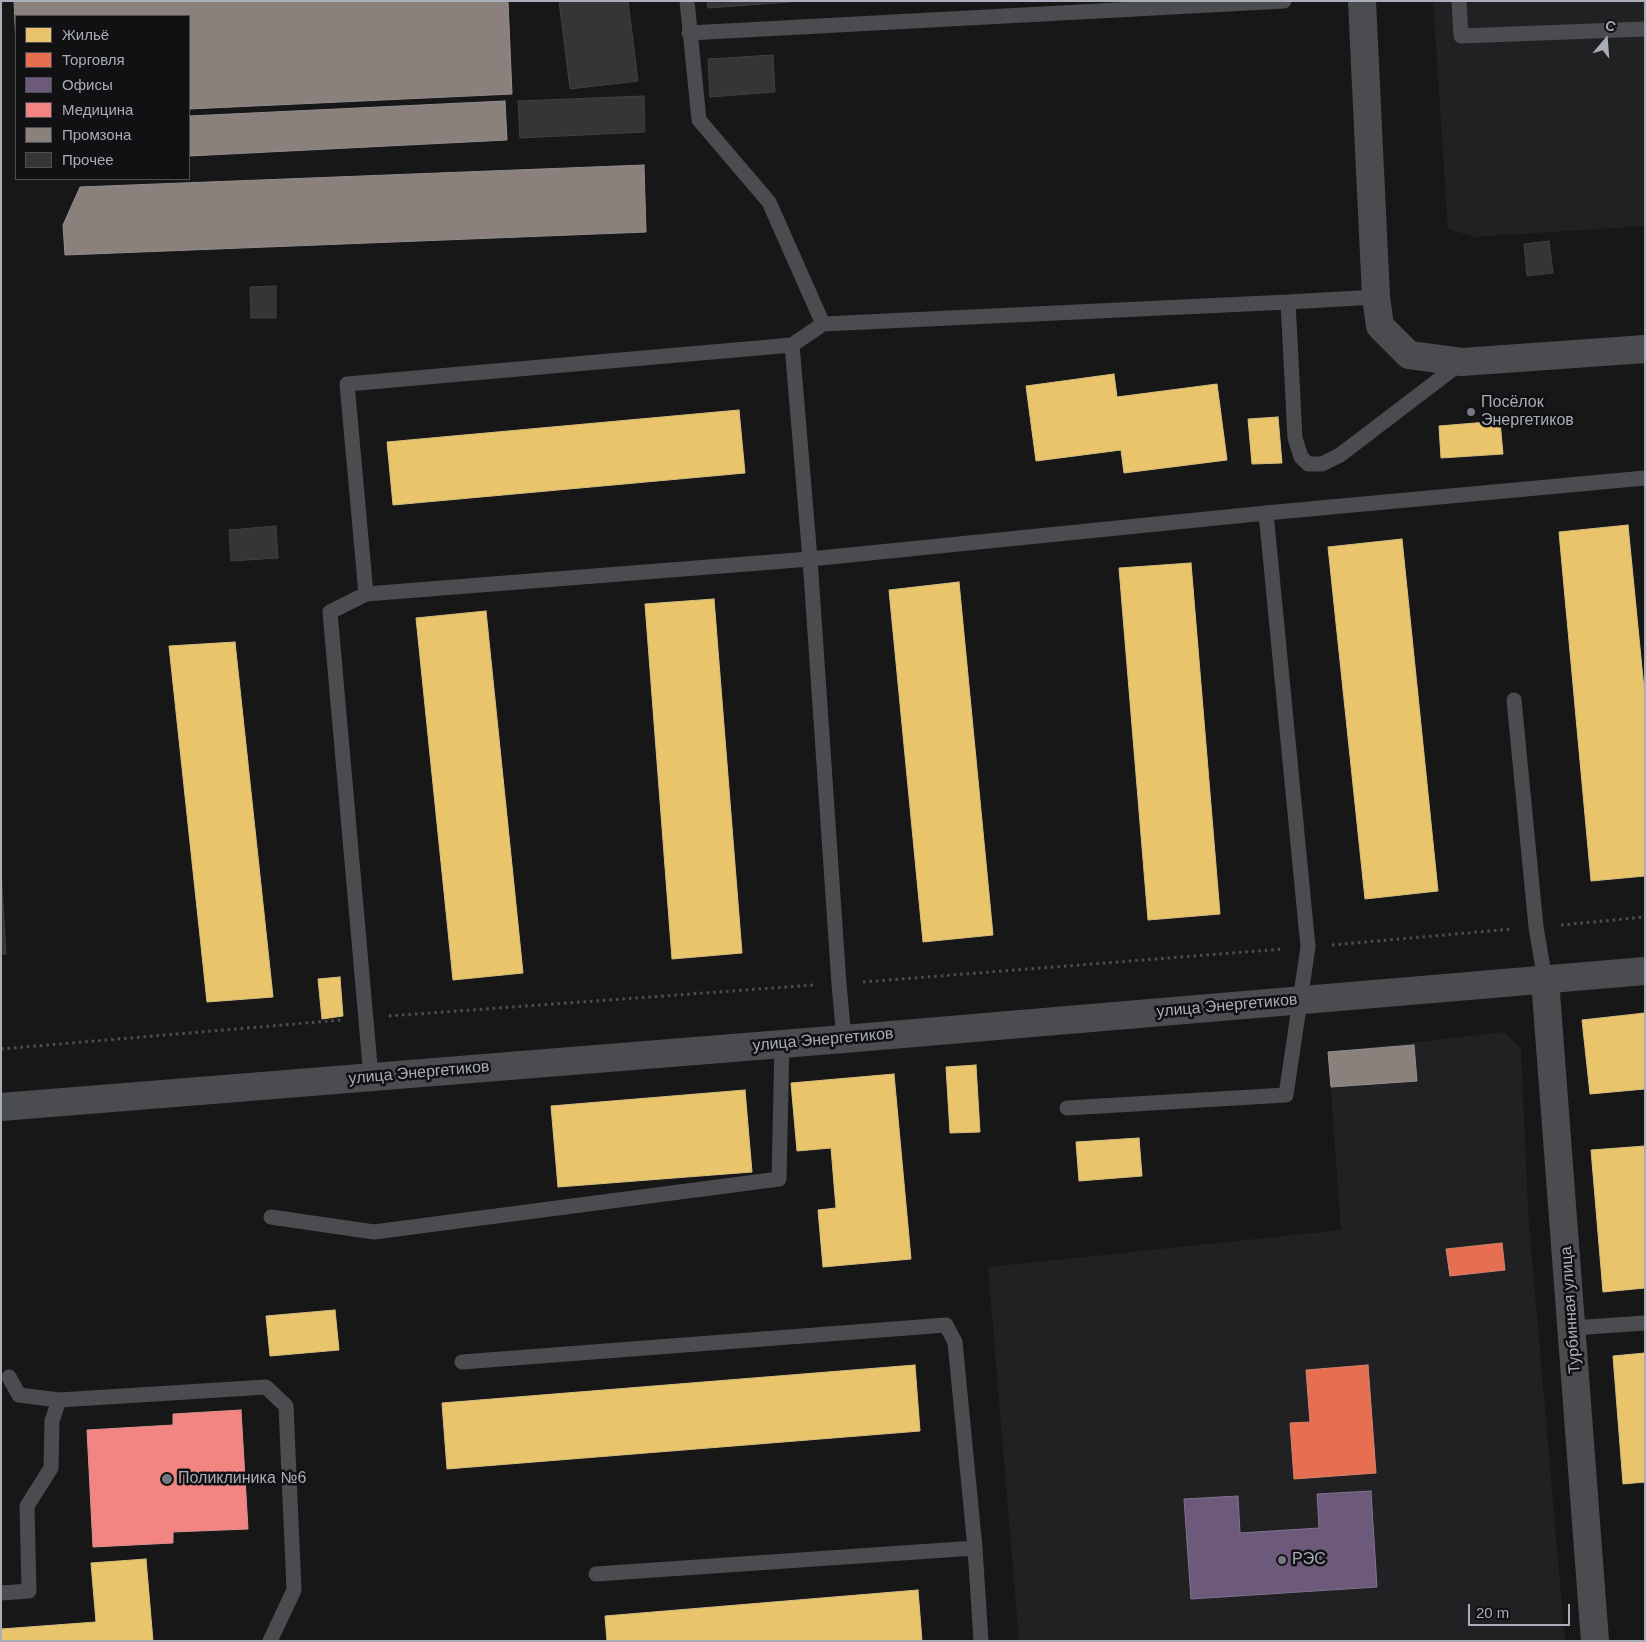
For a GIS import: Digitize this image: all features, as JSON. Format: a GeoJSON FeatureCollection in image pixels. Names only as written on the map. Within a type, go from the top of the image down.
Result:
{"type":"FeatureCollection","features":[{"type":"Feature","properties":{"kind":"street"},"geometry":{"type":"LineString","coordinates":[[1362,1],[1376,297],[1380,326],[1409,355],[1462,362],[1645,349]]}},
{"type":"Feature","properties":{"kind":"street","name":"улица Энергетиков"},"geometry":{"type":"LineString","coordinates":[[1,1106],[844,1039],[1645,971]]}},
{"type":"Feature","properties":{"kind":"street","name":"Турбинная улица"},"geometry":{"type":"LineString","coordinates":[[1545,980],[1595,1641]]}},
{"type":"Feature","properties":{"kind":"lane"},"geometry":{"type":"LineString","coordinates":[[686,1],[699,120],[769,202],[823,324]]}},
{"type":"Feature","properties":{"kind":"lane"},"geometry":{"type":"LineString","coordinates":[[689,33],[1284,1]]}},
{"type":"Feature","properties":{"kind":"lane"},"geometry":{"type":"LineString","coordinates":[[1459,1],[1461,36],[1645,29]]}},
{"type":"Feature","properties":{"kind":"lane"},"geometry":{"type":"LineString","coordinates":[[366,594],[347,384],[792,345],[823,324],[1376,297]]}},
{"type":"Feature","properties":{"kind":"lane"},"geometry":{"type":"LineString","coordinates":[[1288,302],[1295,438],[1301,457],[1308,464],[1322,464],[1340,455],[1462,362]]}},
{"type":"Feature","properties":{"kind":"lane"},"geometry":{"type":"LineString","coordinates":[[792,345],[810,559],[844,1039]]}},
{"type":"Feature","properties":{"kind":"lane"},"geometry":{"type":"LineString","coordinates":[[371,1077],[330,612],[366,594],[810,559],[1266,513],[1645,478]]}},
{"type":"Feature","properties":{"kind":"lane"},"geometry":{"type":"LineString","coordinates":[[1067,1108],[1286,1095],[1308,947],[1266,513]]}},
{"type":"Feature","properties":{"kind":"lane"},"geometry":{"type":"LineString","coordinates":[[1514,700],[1536,927],[1545,980]]}},
{"type":"Feature","properties":{"kind":"lane"},"geometry":{"type":"LineString","coordinates":[[271,1217],[374,1232],[779,1179],[782,1043]]}},
{"type":"Feature","properties":{"kind":"lane"},"geometry":{"type":"LineString","coordinates":[[1572,1328],[1645,1323]]}},
{"type":"Feature","properties":{"kind":"lane"},"geometry":{"type":"LineString","coordinates":[[462,1362],[946,1325],[955,1342],[975,1548],[981,1641]]}},
{"type":"Feature","properties":{"kind":"lane"},"geometry":{"type":"LineString","coordinates":[[9,1377],[19,1395],[59,1400],[266,1387],[286,1406],[294,1590],[270,1641]]}},
{"type":"Feature","properties":{"kind":"lane"},"geometry":{"type":"LineString","coordinates":[[1,1593],[28,1591],[27,1506],[51,1468],[52,1421],[59,1400]]}},
{"type":"Feature","properties":{"kind":"lane"},"geometry":{"type":"LineString","coordinates":[[596,1574],[975,1548]]}},
{"type":"Feature","properties":{"kind":"shaded area"},"geometry":{"type":"Polygon","coordinates":[[[1433,1],[1645,1],[1645,226],[1474,237],[1448,229],[1433,1]]]}},
{"type":"Feature","properties":{"kind":"shaded area"},"geometry":{"type":"Polygon","coordinates":[[[1505,1032],[1521,1049],[1528,1211],[1565,1641],[1019,1641],[988,1267],[1341,1230],[1328,1052],[1505,1032]]]}},
{"type":"Feature","properties":{"kind":"building: Жильё"},"geometry":{"type":"Polygon","coordinates":[[[1114,374],[1117,397],[1217,384],[1227,460],[1124,473],[1121,450],[1036,461],[1026,386],[1114,374]]]}},
{"type":"Feature","properties":{"kind":"building: Жильё"},"geometry":{"type":"Polygon","coordinates":[[[739,410],[745,473],[393,505],[387,442],[739,410]]]}},
{"type":"Feature","properties":{"kind":"building: Жильё"},"geometry":{"type":"Polygon","coordinates":[[[1278,417],[1282,463],[1252,464],[1248,419],[1278,417]]]}},
{"type":"Feature","properties":{"kind":"building: Жильё"},"geometry":{"type":"Polygon","coordinates":[[[1500,421],[1503,454],[1441,458],[1439,426],[1500,421]]]}},
{"type":"Feature","properties":{"kind":"building: Жильё"},"geometry":{"type":"Polygon","coordinates":[[[1628,525],[1645,699],[1645,876],[1591,881],[1559,532],[1628,525]]]}},
{"type":"Feature","properties":{"kind":"building: Жильё"},"geometry":{"type":"Polygon","coordinates":[[[1402,539],[1438,891],[1365,899],[1328,547],[1402,539]]]}},
{"type":"Feature","properties":{"kind":"building: Жильё"},"geometry":{"type":"Polygon","coordinates":[[[1191,563],[1220,914],[1148,920],[1119,568],[1191,563]]]}},
{"type":"Feature","properties":{"kind":"building: Жильё"},"geometry":{"type":"Polygon","coordinates":[[[959,582],[993,935],[923,942],[889,590],[959,582]]]}},
{"type":"Feature","properties":{"kind":"building: Жильё"},"geometry":{"type":"Polygon","coordinates":[[[714,599],[742,953],[672,959],[645,604],[714,599]]]}},
{"type":"Feature","properties":{"kind":"building: Жильё"},"geometry":{"type":"Polygon","coordinates":[[[486,611],[523,973],[453,980],[416,618],[486,611]]]}},
{"type":"Feature","properties":{"kind":"building: Жильё"},"geometry":{"type":"Polygon","coordinates":[[[235,642],[273,997],[207,1002],[169,646],[235,642]]]}},
{"type":"Feature","properties":{"kind":"building: Жильё"},"geometry":{"type":"Polygon","coordinates":[[[340,977],[343,1016],[322,1019],[318,979],[340,977]]]}},
{"type":"Feature","properties":{"kind":"building: Жильё"},"geometry":{"type":"Polygon","coordinates":[[[1645,1013],[1645,1089],[1590,1094],[1582,1020],[1645,1013]]]}},
{"type":"Feature","properties":{"kind":"building: Жильё"},"geometry":{"type":"Polygon","coordinates":[[[976,1065],[980,1132],[950,1133],[946,1067],[976,1065]]]}},
{"type":"Feature","properties":{"kind":"building: Жильё"},"geometry":{"type":"Polygon","coordinates":[[[894,1074],[911,1259],[823,1267],[818,1210],[836,1208],[831,1148],[797,1151],[791,1083],[894,1074]]]}},
{"type":"Feature","properties":{"kind":"building: Жильё"},"geometry":{"type":"Polygon","coordinates":[[[745,1090],[752,1172],[558,1187],[551,1106],[745,1090]]]}},
{"type":"Feature","properties":{"kind":"building: Жильё"},"geometry":{"type":"Polygon","coordinates":[[[1139,1138],[1142,1176],[1079,1181],[1076,1142],[1139,1138]]]}},
{"type":"Feature","properties":{"kind":"building: Жильё"},"geometry":{"type":"Polygon","coordinates":[[[1645,1146],[1645,1288],[1603,1292],[1591,1150],[1645,1146]]]}},
{"type":"Feature","properties":{"kind":"building: Жильё"},"geometry":{"type":"Polygon","coordinates":[[[335,1310],[339,1350],[270,1356],[266,1316],[335,1310]]]}},
{"type":"Feature","properties":{"kind":"building: Жильё"},"geometry":{"type":"Polygon","coordinates":[[[1645,1353],[1645,1482],[1623,1484],[1613,1356],[1645,1353]]]}},
{"type":"Feature","properties":{"kind":"building: Жильё"},"geometry":{"type":"Polygon","coordinates":[[[915,1365],[920,1431],[447,1469],[442,1403],[915,1365]]]}},
{"type":"Feature","properties":{"kind":"building: Жильё"},"geometry":{"type":"Polygon","coordinates":[[[146,1559],[153,1641],[1,1641],[1,1629],[96,1622],[91,1563],[146,1559]]]}},
{"type":"Feature","properties":{"kind":"building: Жильё"},"geometry":{"type":"Polygon","coordinates":[[[918,1590],[922,1641],[607,1641],[605,1616],[918,1590]]]}},
{"type":"Feature","properties":{"kind":"building: Торговля"},"geometry":{"type":"Polygon","coordinates":[[[1502,1243],[1505,1270],[1450,1276],[1446,1249],[1502,1243]]]}},
{"type":"Feature","properties":{"kind":"building: Торговля"},"geometry":{"type":"Polygon","coordinates":[[[1368,1365],[1376,1473],[1294,1479],[1290,1423],[1310,1422],[1306,1370],[1368,1365]]]}},
{"type":"Feature","properties":{"kind":"building: Офисы","name":"РЭС"},"geometry":{"type":"Polygon","coordinates":[[[1371,1491],[1377,1587],[1191,1599],[1184,1499],[1238,1496],[1240,1533],[1319,1528],[1317,1494],[1371,1491]]]}},
{"type":"Feature","properties":{"kind":"building: Медицина","name":"Поликлиника №6"},"geometry":{"type":"Polygon","coordinates":[[[241,1410],[248,1529],[173,1532],[173,1543],[93,1547],[87,1430],[173,1425],[173,1414],[241,1410]]]}},
{"type":"Feature","properties":{"kind":"building: Промзона"},"geometry":{"type":"Polygon","coordinates":[[[14,1],[508,1],[512,94],[190,109],[190,15],[15,15],[15,23],[14,1]]]}},
{"type":"Feature","properties":{"kind":"building: Промзона"},"geometry":{"type":"Polygon","coordinates":[[[505,101],[507,140],[190,156],[190,116],[505,101]]]}},
{"type":"Feature","properties":{"kind":"building: Промзона"},"geometry":{"type":"Polygon","coordinates":[[[644,165],[646,232],[65,255],[63,225],[80,187],[644,165]]]}},
{"type":"Feature","properties":{"kind":"building: Промзона"},"geometry":{"type":"Polygon","coordinates":[[[1414,1045],[1417,1081],[1331,1087],[1328,1052],[1414,1045]]]}},
{"type":"Feature","properties":{"kind":"building: Прочее"},"geometry":{"type":"Polygon","coordinates":[[[559,1],[628,1],[638,81],[570,89],[559,1]]]}},
{"type":"Feature","properties":{"kind":"building: Прочее"},"geometry":{"type":"Polygon","coordinates":[[[707,1],[803,1],[708,8],[707,1]]]}},
{"type":"Feature","properties":{"kind":"building: Прочее"},"geometry":{"type":"Polygon","coordinates":[[[773,55],[775,92],[710,97],[708,59],[773,55]]]}},
{"type":"Feature","properties":{"kind":"building: Прочее"},"geometry":{"type":"Polygon","coordinates":[[[644,96],[645,132],[520,138],[518,101],[644,96]]]}},
{"type":"Feature","properties":{"kind":"building: Прочее"},"geometry":{"type":"Polygon","coordinates":[[[1549,241],[1553,273],[1527,276],[1524,244],[1549,241]]]}},
{"type":"Feature","properties":{"kind":"building: Прочее"},"geometry":{"type":"Polygon","coordinates":[[[276,286],[276,318],[251,318],[250,287],[276,286]]]}},
{"type":"Feature","properties":{"kind":"building: Прочее"},"geometry":{"type":"Polygon","coordinates":[[[276,526],[278,558],[231,561],[229,530],[276,526]]]}},
{"type":"Feature","properties":{"kind":"building: Прочее"},"geometry":{"type":"Polygon","coordinates":[[[1,868],[6,954],[1,954],[1,868]]]}},
{"type":"Feature","properties":{"kind":"place","name":"Посёлок Энергетиков"},"geometry":{"type":"Point","coordinates":[1471,412]}},
{"type":"Feature","properties":{"kind":"place","name":"Поликлиника №6"},"geometry":{"type":"Point","coordinates":[167,1479]}},
{"type":"Feature","properties":{"kind":"place","name":"РЭС"},"geometry":{"type":"Point","coordinates":[1282,1560]}}]}
